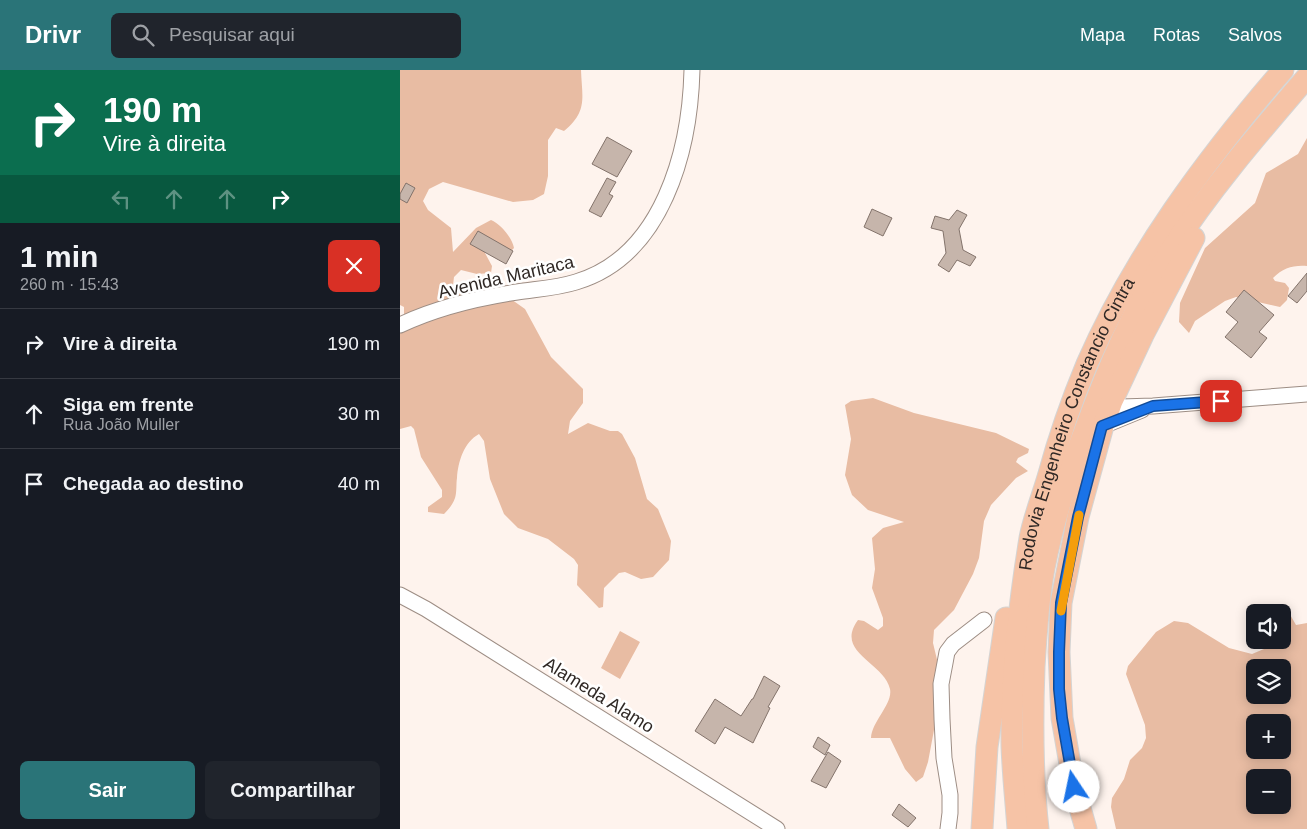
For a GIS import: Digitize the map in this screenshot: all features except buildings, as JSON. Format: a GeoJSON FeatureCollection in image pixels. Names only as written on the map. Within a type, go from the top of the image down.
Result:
{"type":"FeatureCollection","features":[{"type":"Feature","properties":{"kind":"highway","name":"Rodovia Engenheiro Constancio Cintra"},"geometry":{"type":"LineString","coordinates":[[1018,829],[1012,746],[1012,707],[1016,646],[1031,537],[1056,450],[1087,365],[1133,274],[1161,228],[1196,178],[1283,70]]}},
{"type":"Feature","properties":{"kind":"highway","name":"Rodovia Engenheiro Constancio Cintra"},"geometry":{"type":"LineString","coordinates":[[1038,829],[1032,741],[1037,620],[1044,569],[1055,518],[1072,465],[1115,351],[1139,304],[1202,204],[1236,160],[1307,77]]}},
{"type":"Feature","properties":{"kind":"highway"},"geometry":{"type":"LineString","coordinates":[[1086,829],[1074,787],[1062,718],[1059,652],[1061,603],[1078,517],[1102,426],[1112,401],[1191,243],[1229,181],[1236,160]]}},
{"type":"Feature","properties":{"kind":"highway"},"geometry":{"type":"LineString","coordinates":[[982,829],[988,747],[1002,642],[1012,593],[1031,537]]}},
{"type":"Feature","properties":{"kind":"street","name":"Avenida Maritaca"},"geometry":{"type":"LineString","coordinates":[[400,324],[459,304],[549,289],[578,282],[603,271],[626,254],[652,223],[668,193],[677,168],[684,139],[692,70]]}},
{"type":"Feature","properties":{"kind":"street"},"geometry":{"type":"LineString","coordinates":[[1112,401],[1120,407],[1153,406],[1307,394]]}},
{"type":"Feature","properties":{"kind":"street"},"geometry":{"type":"LineString","coordinates":[[1102,426],[1153,406]]}},
{"type":"Feature","properties":{"kind":"street","name":"Alameda Alamo"},"geometry":{"type":"LineString","coordinates":[[400,595],[426,609],[777,829]]}},
{"type":"Feature","properties":{"kind":"street"},"geometry":{"type":"LineString","coordinates":[[948,829],[950,795],[944,758],[941,684],[944,663],[947,652],[953,644],[984,620]]}},
{"type":"Feature","properties":{"kind":"shaded area"},"geometry":{"type":"Polygon","coordinates":[[[400,70],[581,70],[582,104],[577,117],[564,131],[556,128],[548,140],[548,176],[544,194],[533,200],[513,202],[443,182],[429,189],[423,201],[428,210],[451,228],[453,252],[476,228],[491,220],[506,232],[514,248],[511,251],[485,247],[485,253],[492,266],[491,273],[477,274],[461,270],[454,277],[453,285],[461,291],[508,297],[525,309],[551,357],[583,389],[583,403],[570,421],[568,434],[588,423],[610,431],[618,431],[622,434],[635,458],[647,499],[658,509],[671,541],[669,560],[653,577],[641,579],[625,572],[619,573],[604,588],[603,607],[599,608],[577,585],[578,565],[574,559],[548,539],[518,528],[504,514],[490,479],[484,441],[479,434],[469,442],[460,459],[456,496],[452,504],[444,514],[428,512],[428,507],[442,497],[442,490],[421,457],[414,429],[411,426],[400,429],[400,321],[404,315],[404,307],[400,305],[400,70]]]}},
{"type":"Feature","properties":{"kind":"shaded area"},"geometry":{"type":"Polygon","coordinates":[[[1307,138],[1307,266],[1288,268],[1273,278],[1275,281],[1285,283],[1289,288],[1287,300],[1280,307],[1236,297],[1225,301],[1195,321],[1189,333],[1179,322],[1180,303],[1205,248],[1255,203],[1266,173],[1298,154],[1307,138]]]}},
{"type":"Feature","properties":{"kind":"shaded area"},"geometry":{"type":"Polygon","coordinates":[[[873,398],[914,413],[996,433],[1029,449],[1028,453],[1018,458],[1016,462],[1028,471],[1016,478],[991,505],[984,521],[979,558],[973,574],[954,610],[934,630],[933,643],[940,672],[940,698],[928,762],[923,777],[916,782],[905,769],[890,738],[871,738],[875,725],[886,707],[890,689],[879,671],[863,657],[852,641],[852,631],[858,620],[864,621],[878,630],[883,626],[883,618],[872,588],[875,569],[872,538],[883,528],[904,522],[868,510],[852,495],[845,475],[851,439],[845,405],[851,401],[873,398]]]}},
{"type":"Feature","properties":{"kind":"shaded area"},"geometry":{"type":"Polygon","coordinates":[[[1291,616],[1296,625],[1307,623],[1307,829],[1116,829],[1111,807],[1112,798],[1124,779],[1130,760],[1142,748],[1146,738],[1145,725],[1126,674],[1128,666],[1156,632],[1174,621],[1188,623],[1229,648],[1252,654],[1264,649],[1291,649],[1291,616]]]}},
{"type":"Feature","properties":{"kind":"shaded area"},"geometry":{"type":"Polygon","coordinates":[[[620,631],[640,642],[620,679],[601,668],[620,631]]]}},
{"type":"Feature","properties":{"kind":"slow traffic"},"geometry":{"type":"LineString","coordinates":[[1061,611],[1079,515]]}},
{"type":"Feature","properties":{"kind":"route"},"geometry":{"type":"LineString","coordinates":[[1074,787],[1059,689],[1061,603],[1078,517],[1100,440],[1102,426],[1153,406],[1221,401]]}}]}
